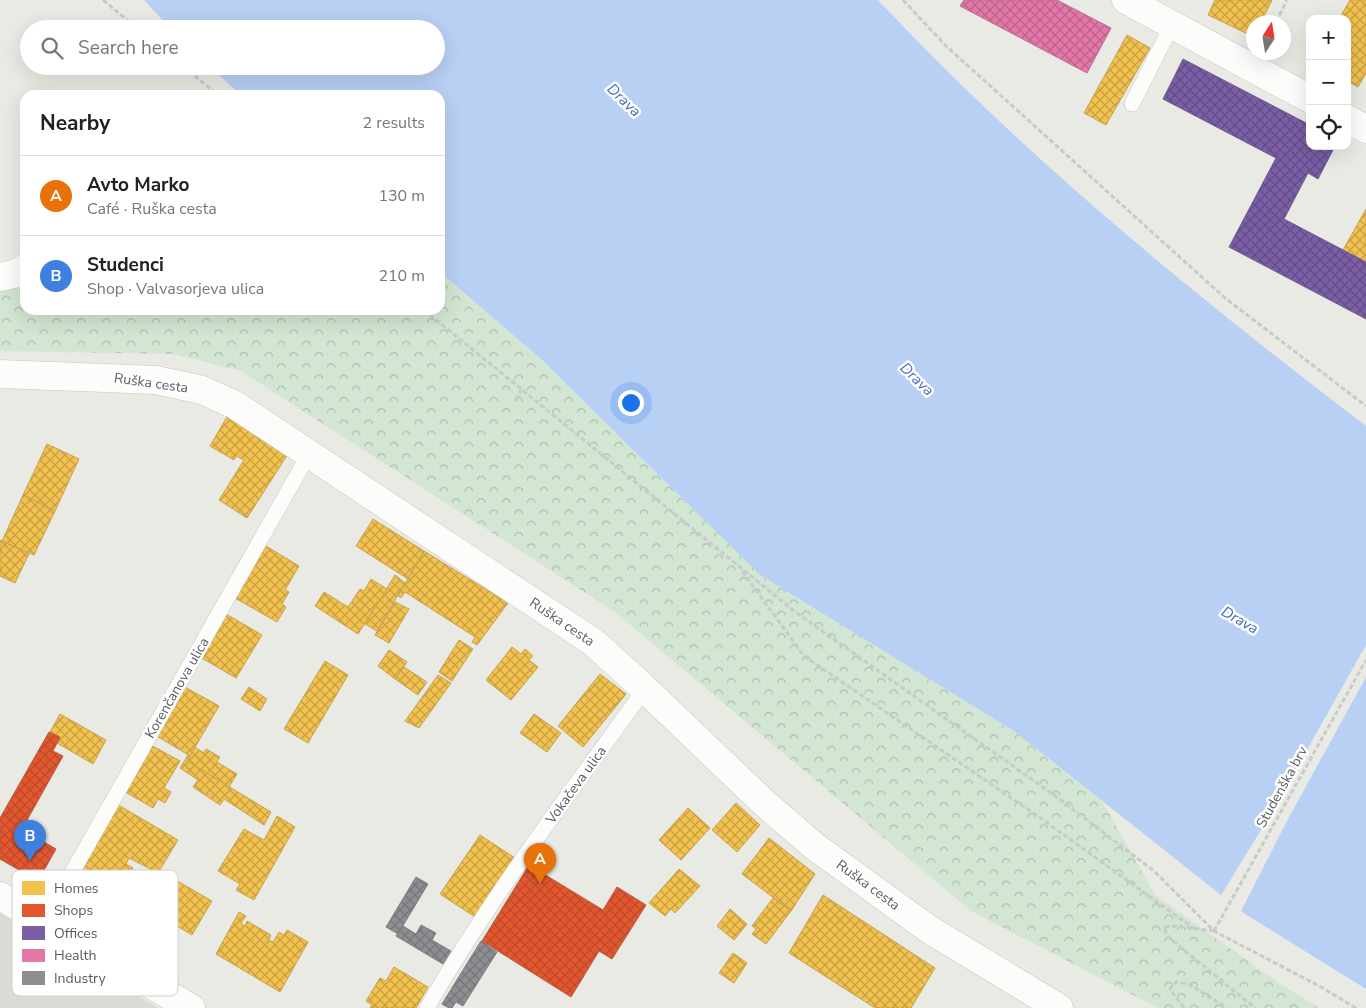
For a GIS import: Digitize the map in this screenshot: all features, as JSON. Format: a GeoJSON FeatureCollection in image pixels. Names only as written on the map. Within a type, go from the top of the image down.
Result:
{"type":"FeatureCollection","features":[{"type":"Feature","properties":{"kind":"street"},"geometry":{"type":"LineString","coordinates":[[1126,0],[1306,97]]}},
{"type":"Feature","properties":{"kind":"street"},"geometry":{"type":"LineString","coordinates":[[1351,121],[1366,129]]}},
{"type":"Feature","properties":{"kind":"street"},"geometry":{"type":"LineString","coordinates":[[0,277],[20,271]]}},
{"type":"Feature","properties":{"kind":"street","name":"Ruška cesta"},"geometry":{"type":"LineString","coordinates":[[0,374],[156,380],[202,390],[235,405],[593,642],[645,689],[754,794],[814,846],[930,930],[1059,1008]]}},
{"type":"Feature","properties":{"kind":"street"},"geometry":{"type":"LineString","coordinates":[[0,896],[12,903]]}},
{"type":"Feature","properties":{"kind":"street"},"geometry":{"type":"LineString","coordinates":[[170,996],[191,1008]]}},
{"type":"Feature","properties":{"kind":"lane"},"geometry":{"type":"LineString","coordinates":[[1132,104],[1172,25]]}},
{"type":"Feature","properties":{"kind":"lane","name":"Korenčanova ulica"},"geometry":{"type":"LineString","coordinates":[[73,870],[309,454]]}},
{"type":"Feature","properties":{"kind":"lane","name":"Vokačeva ulica"},"geometry":{"type":"LineString","coordinates":[[427,1008],[456,959],[509,881],[645,689]]}},
{"type":"Feature","properties":{"kind":"path"},"geometry":{"type":"LineString","coordinates":[[103,0],[127,20]]}},
{"type":"Feature","properties":{"kind":"path"},"geometry":{"type":"LineString","coordinates":[[903,0],[953,52],[1225,298],[1366,406]]}},
{"type":"Feature","properties":{"kind":"path"},"geometry":{"type":"LineString","coordinates":[[1280,15],[1287,0]]}},
{"type":"Feature","properties":{"kind":"path"},"geometry":{"type":"LineString","coordinates":[[194,75],[212,90]]}},
{"type":"Feature","properties":{"kind":"path"},"geometry":{"type":"LineString","coordinates":[[430,315],[794,611],[1058,798],[1154,871],[1214,932],[1319,986],[1356,1008]]}},
{"type":"Feature","properties":{"kind":"path"},"geometry":{"type":"LineString","coordinates":[[516,400],[521,390]]}},
{"type":"Feature","properties":{"kind":"path"},"geometry":{"type":"LineString","coordinates":[[738,566],[804,656],[1039,817],[1196,930]]}},
{"type":"Feature","properties":{"kind":"path","name":"Studenška brv"},"geometry":{"type":"LineString","coordinates":[[1214,932],[1366,660]]}},
{"type":"Feature","properties":{"kind":"path"},"geometry":{"type":"LineString","coordinates":[[1214,932],[1175,926],[1164,927],[1166,935],[1255,1008]]}},
{"type":"Feature","properties":{"kind":"path"},"geometry":{"type":"LineString","coordinates":[[1184,1008],[1170,989],[1176,982],[1189,984],[1228,1008]]}},
{"type":"Feature","properties":{"kind":"shaded area"},"geometry":{"type":"Polygon","coordinates":[[[0,912],[12,919],[12,996],[138,996],[158,1008],[0,1008],[0,912]]]}},
{"type":"Feature","properties":{"kind":"green space"},"geometry":{"type":"Polygon","coordinates":[[[445,276],[540,358],[760,575],[1014,731],[1102,801],[1155,895],[1279,983],[1319,1008],[1158,1008],[971,911],[615,612],[241,371],[174,354],[0,351],[0,292],[20,282],[20,315],[445,315],[445,276]]]}},
{"type":"Feature","properties":{"kind":"water","name":"Drava"},"geometry":{"type":"Polygon","coordinates":[[[144,0],[878,0],[992,114],[1113,223],[1238,326],[1366,426],[1366,989],[1245,914],[1014,731],[760,575],[540,358],[445,276],[445,90],[235,90],[219,75],[445,75],[445,20],[163,20],[144,0]]]}},
{"type":"Feature","properties":{"kind":"pier"},"geometry":{"type":"Polygon","coordinates":[[[1366,645],[1366,677],[1287,821],[1240,913],[1220,897],[1272,812],[1366,645]]]}},
{"type":"Feature","properties":{"kind":"building: Homes"},"geometry":{"type":"Polygon","coordinates":[[[1215,0],[1272,0],[1264,15],[1246,15],[1246,33],[1208,15],[1215,0]]]}},
{"type":"Feature","properties":{"kind":"building: Homes"},"geometry":{"type":"Polygon","coordinates":[[[1350,0],[1366,0],[1366,73],[1358,87],[1351,83],[1351,15],[1341,15],[1350,0]]]}},
{"type":"Feature","properties":{"kind":"building: Homes"},"geometry":{"type":"Polygon","coordinates":[[[1127,35],[1150,48],[1106,125],[1084,113],[1127,35]]]}},
{"type":"Feature","properties":{"kind":"building: Homes"},"geometry":{"type":"Polygon","coordinates":[[[1366,209],[1366,262],[1343,250],[1366,209]]]}},
{"type":"Feature","properties":{"kind":"building: Homes"},"geometry":{"type":"Polygon","coordinates":[[[228,415],[288,454],[247,518],[219,500],[244,460],[236,456],[234,460],[210,446],[228,415]]]}},
{"type":"Feature","properties":{"kind":"building: Homes"},"geometry":{"type":"Polygon","coordinates":[[[47,444],[79,459],[55,511],[23,495],[47,444]]]}},
{"type":"Feature","properties":{"kind":"building: Homes"},"geometry":{"type":"Polygon","coordinates":[[[23,495],[55,511],[34,555],[2,541],[23,495]]]}},
{"type":"Feature","properties":{"kind":"building: Homes"},"geometry":{"type":"Polygon","coordinates":[[[373,519],[424,551],[408,579],[356,546],[373,519]]]}},
{"type":"Feature","properties":{"kind":"building: Homes"},"geometry":{"type":"Polygon","coordinates":[[[0,540],[29,554],[15,583],[0,576],[0,540]]]}},
{"type":"Feature","properties":{"kind":"building: Homes"},"geometry":{"type":"Polygon","coordinates":[[[266,546],[299,566],[285,590],[289,592],[282,604],[286,607],[277,622],[235,598],[266,546]]]}},
{"type":"Feature","properties":{"kind":"building: Homes"},"geometry":{"type":"Polygon","coordinates":[[[424,551],[508,603],[477,645],[472,642],[475,637],[405,592],[401,598],[398,596],[424,551]]]}},
{"type":"Feature","properties":{"kind":"building: Homes"},"geometry":{"type":"Polygon","coordinates":[[[395,575],[405,583],[377,631],[365,624],[395,575]]]}},
{"type":"Feature","properties":{"kind":"building: Homes"},"geometry":{"type":"Polygon","coordinates":[[[371,579],[387,589],[358,634],[315,606],[324,592],[348,607],[360,589],[364,591],[371,579]]]}},
{"type":"Feature","properties":{"kind":"building: Homes"},"geometry":{"type":"Polygon","coordinates":[[[395,602],[409,609],[389,643],[375,635],[395,602]]]}},
{"type":"Feature","properties":{"kind":"building: Homes"},"geometry":{"type":"Polygon","coordinates":[[[226,614],[262,635],[236,678],[200,657],[226,614]]]}},
{"type":"Feature","properties":{"kind":"building: Homes"},"geometry":{"type":"Polygon","coordinates":[[[459,640],[473,649],[452,681],[439,672],[459,640]]]}},
{"type":"Feature","properties":{"kind":"building: Homes"},"geometry":{"type":"Polygon","coordinates":[[[512,647],[521,654],[525,649],[533,656],[529,660],[538,667],[511,700],[486,680],[512,647]]]}},
{"type":"Feature","properties":{"kind":"building: Homes"},"geometry":{"type":"Polygon","coordinates":[[[389,650],[407,662],[395,679],[378,666],[389,650]]]}},
{"type":"Feature","properties":{"kind":"building: Homes"},"geometry":{"type":"Polygon","coordinates":[[[325,661],[348,675],[308,743],[284,729],[325,661]]]}},
{"type":"Feature","properties":{"kind":"building: Homes"},"geometry":{"type":"Polygon","coordinates":[[[404,667],[427,682],[418,695],[395,679],[404,667]]]}},
{"type":"Feature","properties":{"kind":"building: Homes"},"geometry":{"type":"Polygon","coordinates":[[[600,674],[626,694],[583,747],[558,726],[600,674]]]}},
{"type":"Feature","properties":{"kind":"building: Homes"},"geometry":{"type":"Polygon","coordinates":[[[438,675],[451,683],[419,728],[405,721],[438,675]]]}},
{"type":"Feature","properties":{"kind":"building: Homes"},"geometry":{"type":"Polygon","coordinates":[[[183,686],[219,706],[190,756],[155,735],[183,686]]]}},
{"type":"Feature","properties":{"kind":"building: Homes"},"geometry":{"type":"Polygon","coordinates":[[[249,687],[267,699],[260,711],[241,699],[249,687]]]}},
{"type":"Feature","properties":{"kind":"building: Homes"},"geometry":{"type":"Polygon","coordinates":[[[60,714],[106,740],[93,764],[57,743],[60,737],[50,732],[60,714]]]}},
{"type":"Feature","properties":{"kind":"building: Homes"},"geometry":{"type":"Polygon","coordinates":[[[534,714],[561,733],[547,752],[520,733],[534,714]]]}},
{"type":"Feature","properties":{"kind":"building: Homes"},"geometry":{"type":"Polygon","coordinates":[[[149,744],[180,761],[164,788],[171,792],[165,803],[158,799],[153,808],[122,790],[149,744]]]}},
{"type":"Feature","properties":{"kind":"building: Homes"},"geometry":{"type":"Polygon","coordinates":[[[195,747],[204,753],[206,749],[220,757],[217,762],[237,774],[229,787],[187,761],[195,747]]]}},
{"type":"Feature","properties":{"kind":"building: Homes"},"geometry":{"type":"Polygon","coordinates":[[[188,755],[190,756],[187,761],[271,812],[264,825],[224,799],[220,805],[193,787],[198,780],[180,768],[188,755]]]}},
{"type":"Feature","properties":{"kind":"building: Homes"},"geometry":{"type":"Polygon","coordinates":[[[115,803],[178,840],[160,870],[152,870],[129,858],[126,864],[133,868],[132,870],[82,870],[80,862],[115,803]]]}},
{"type":"Feature","properties":{"kind":"building: Homes"},"geometry":{"type":"Polygon","coordinates":[[[736,803],[760,825],[737,852],[712,830],[736,803]]]}},
{"type":"Feature","properties":{"kind":"building: Homes"},"geometry":{"type":"Polygon","coordinates":[[[688,808],[710,828],[681,860],[659,840],[688,808]]]}},
{"type":"Feature","properties":{"kind":"building: Homes"},"geometry":{"type":"Polygon","coordinates":[[[277,816],[295,827],[254,900],[236,890],[240,884],[218,871],[244,829],[264,840],[277,816]]]}},
{"type":"Feature","properties":{"kind":"building: Homes"},"geometry":{"type":"Polygon","coordinates":[[[480,835],[515,858],[475,917],[440,894],[480,835]]]}},
{"type":"Feature","properties":{"kind":"building: Homes"},"geometry":{"type":"Polygon","coordinates":[[[769,838],[815,874],[791,911],[742,874],[769,838]]]}},
{"type":"Feature","properties":{"kind":"building: Homes"},"geometry":{"type":"Polygon","coordinates":[[[679,869],[700,886],[675,913],[671,909],[665,916],[649,903],[679,869]]]}},
{"type":"Feature","properties":{"kind":"building: Homes"},"geometry":{"type":"Polygon","coordinates":[[[178,881],[212,901],[192,935],[178,927],[178,881]]]}},
{"type":"Feature","properties":{"kind":"building: Homes"},"geometry":{"type":"Polygon","coordinates":[[[823,895],[935,968],[911,1008],[875,1008],[789,953],[823,895]]]}},
{"type":"Feature","properties":{"kind":"building: Homes"},"geometry":{"type":"Polygon","coordinates":[[[773,898],[791,911],[766,944],[752,934],[756,929],[752,926],[773,898]]]}},
{"type":"Feature","properties":{"kind":"building: Homes"},"geometry":{"type":"Polygon","coordinates":[[[730,909],[747,924],[734,940],[717,926],[730,909]]]}},
{"type":"Feature","properties":{"kind":"building: Homes"},"geometry":{"type":"Polygon","coordinates":[[[239,912],[246,916],[241,923],[245,926],[247,921],[271,935],[269,940],[273,942],[279,932],[284,935],[287,930],[308,942],[280,992],[216,954],[239,912]]]}},
{"type":"Feature","properties":{"kind":"building: Homes"},"geometry":{"type":"Polygon","coordinates":[[[733,953],[747,963],[734,983],[719,973],[733,953]]]}},
{"type":"Feature","properties":{"kind":"building: Homes"},"geometry":{"type":"Polygon","coordinates":[[[394,967],[428,987],[416,1008],[370,1008],[372,1005],[366,1001],[380,978],[386,981],[394,967]]]}},
{"type":"Feature","properties":{"kind":"building: Shops"},"geometry":{"type":"Polygon","coordinates":[[[49,732],[60,737],[53,751],[63,756],[22,829],[56,849],[44,870],[19,870],[0,859],[0,818],[49,732]]]}},
{"type":"Feature","properties":{"kind":"building: Shops"},"geometry":{"type":"Polygon","coordinates":[[[529,865],[603,910],[617,887],[646,905],[612,959],[599,951],[571,997],[482,941],[529,865]]]}},
{"type":"Feature","properties":{"kind":"building: Offices"},"geometry":{"type":"Polygon","coordinates":[[[1183,59],[1306,123],[1306,150],[1333,150],[1318,179],[1308,173],[1284,219],[1366,262],[1366,319],[1229,247],[1276,158],[1163,99],[1183,59]]]}},
{"type":"Feature","properties":{"kind":"building: Health"},"geometry":{"type":"Polygon","coordinates":[[[964,0],[1057,0],[1111,28],[1087,73],[960,6],[964,0]]]}},
{"type":"Feature","properties":{"kind":"building: Industry"},"geometry":{"type":"Polygon","coordinates":[[[416,877],[428,884],[398,934],[386,927],[416,877]]]}},
{"type":"Feature","properties":{"kind":"building: Industry"},"geometry":{"type":"Polygon","coordinates":[[[421,925],[436,933],[432,940],[451,951],[443,964],[396,936],[403,926],[416,934],[421,925]]]}},
{"type":"Feature","properties":{"kind":"building: Industry"},"geometry":{"type":"Polygon","coordinates":[[[481,941],[497,952],[463,1006],[456,1002],[452,1008],[449,1008],[442,1004],[481,941]]]}},
{"type":"Feature","properties":{"kind":"place","name":"Studenci"},"geometry":{"type":"Point","coordinates":[30,861]}},
{"type":"Feature","properties":{"kind":"place","name":"Avto Marko"},"geometry":{"type":"Point","coordinates":[540,884]}}]}
